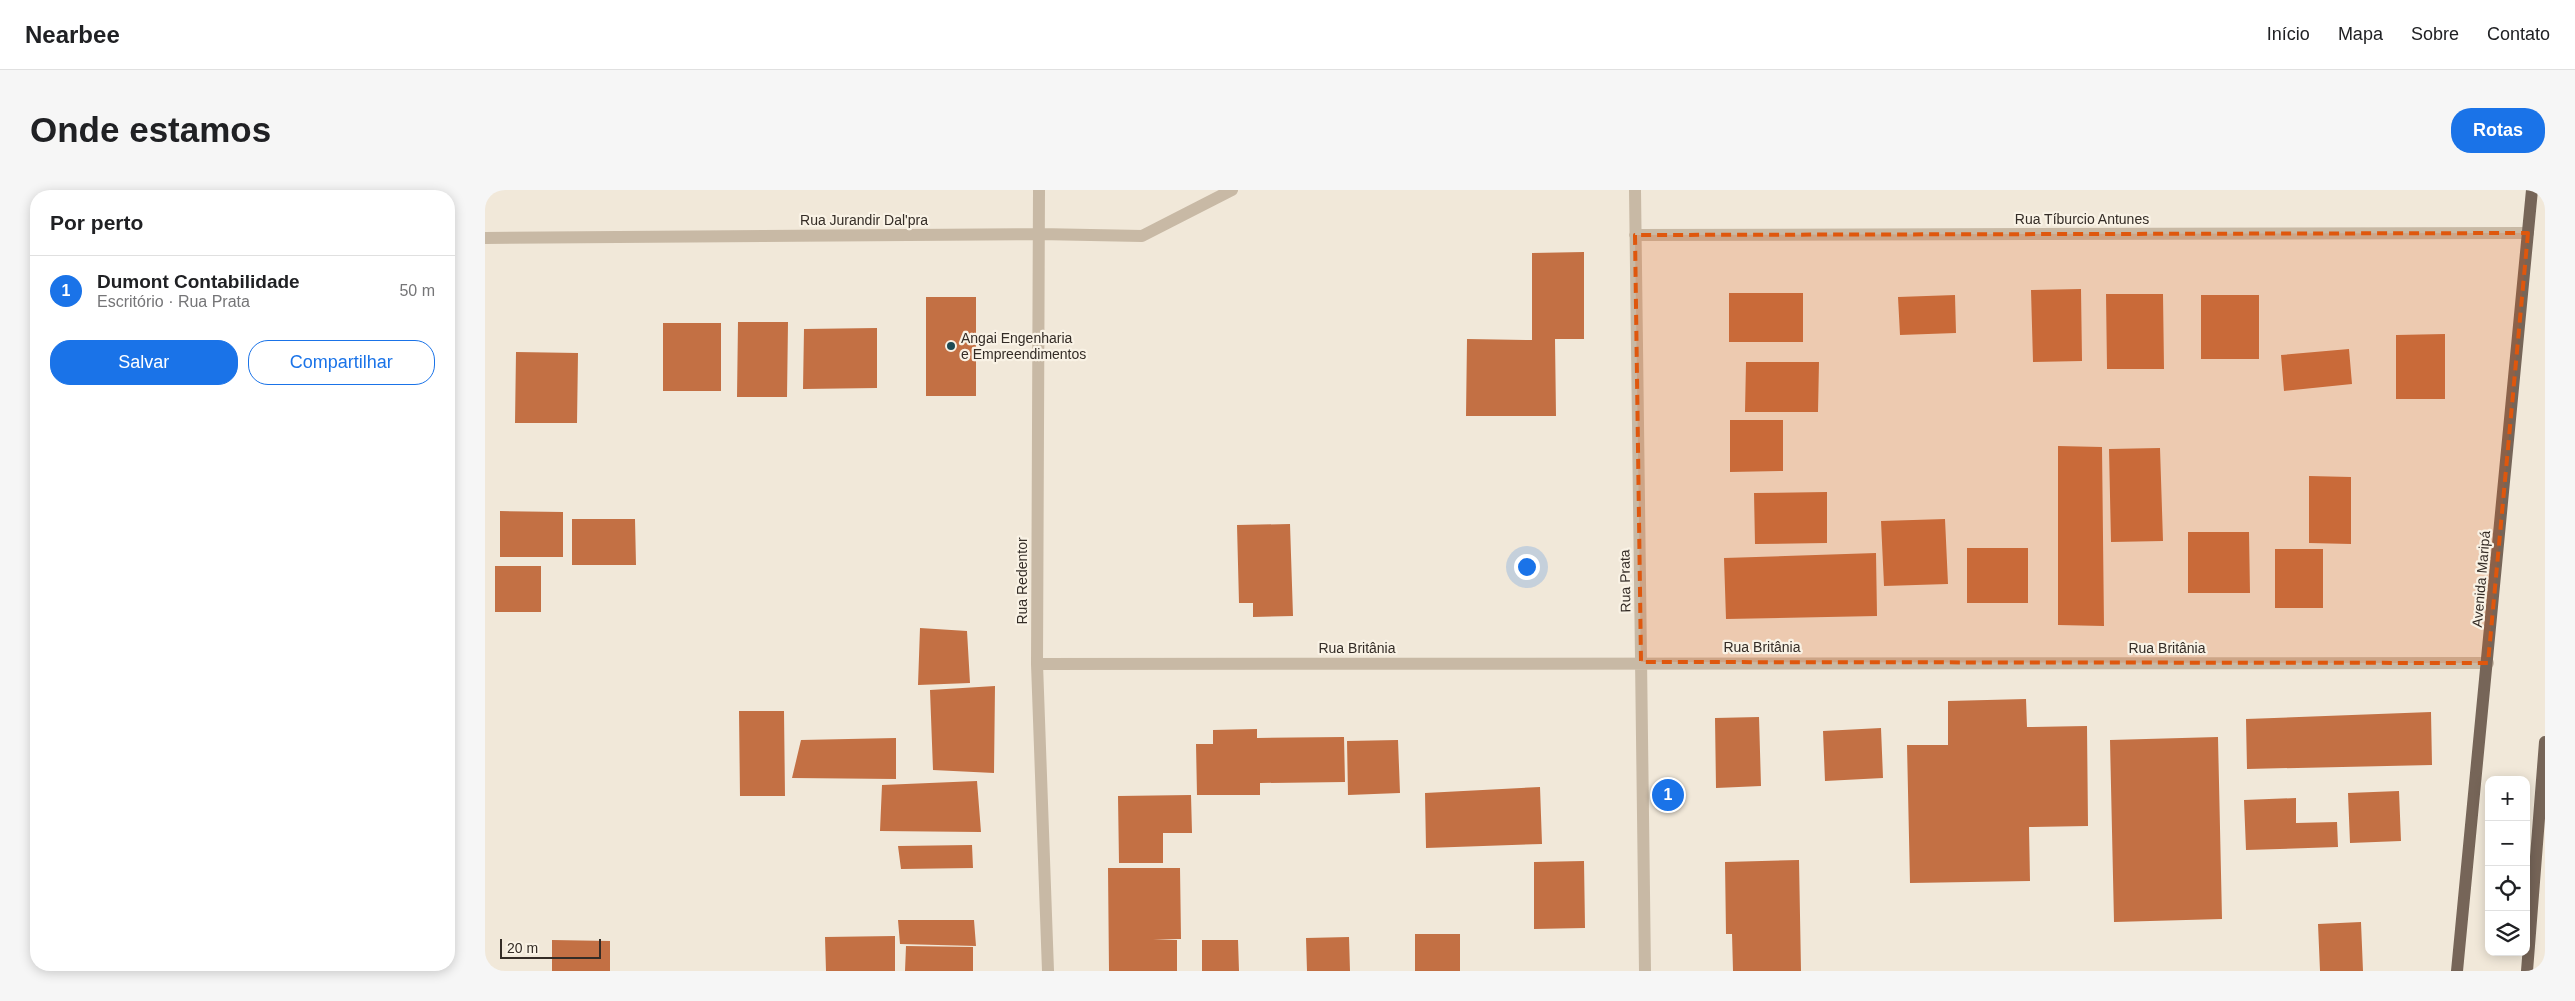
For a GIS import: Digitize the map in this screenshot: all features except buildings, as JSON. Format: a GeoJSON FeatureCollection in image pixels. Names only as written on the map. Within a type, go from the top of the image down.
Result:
{"type":"FeatureCollection","features":[{"type":"Feature","properties":{"kind":"main road","name":"Avenida Maripá"},"geometry":{"type":"LineString","coordinates":[[2457,971],[2533,190]]}},
{"type":"Feature","properties":{"kind":"main road"},"geometry":{"type":"LineString","coordinates":[[2527,971],[2545,742]]}},
{"type":"Feature","properties":{"kind":"street","name":"Rua Redentor"},"geometry":{"type":"LineString","coordinates":[[1039,190],[1037,664],[1048,971]]}},
{"type":"Feature","properties":{"kind":"street","name":"Rua Jurandir Dal'pra"},"geometry":{"type":"LineString","coordinates":[[485,238],[1039,234],[1142,236],[1233,190]]}},
{"type":"Feature","properties":{"kind":"street","name":"Rua Prata"},"geometry":{"type":"LineString","coordinates":[[1635,190],[1645,971]]}},
{"type":"Feature","properties":{"kind":"street","name":"Rua Tíburcio Antunes"},"geometry":{"type":"LineString","coordinates":[[1635,236],[2528,233]]}},
{"type":"Feature","properties":{"kind":"street","name":"Rua Britânia"},"geometry":{"type":"LineString","coordinates":[[1037,664],[1641,662],[2488,663]]}},
{"type":"Feature","properties":{"kind":"highlighted area"},"geometry":{"type":"Polygon","coordinates":[[[2528,233],[2488,663],[1641,662],[1635,235],[2528,233]]]}},
{"type":"Feature","properties":{"kind":"place","name":"Angai Engenharia e Empreendimentos"},"geometry":{"type":"Point","coordinates":[951,346]}},
{"type":"Feature","properties":{"kind":"place","name":"Dumont Contabilidade"},"geometry":{"type":"Point","coordinates":[1668,795]}}]}
